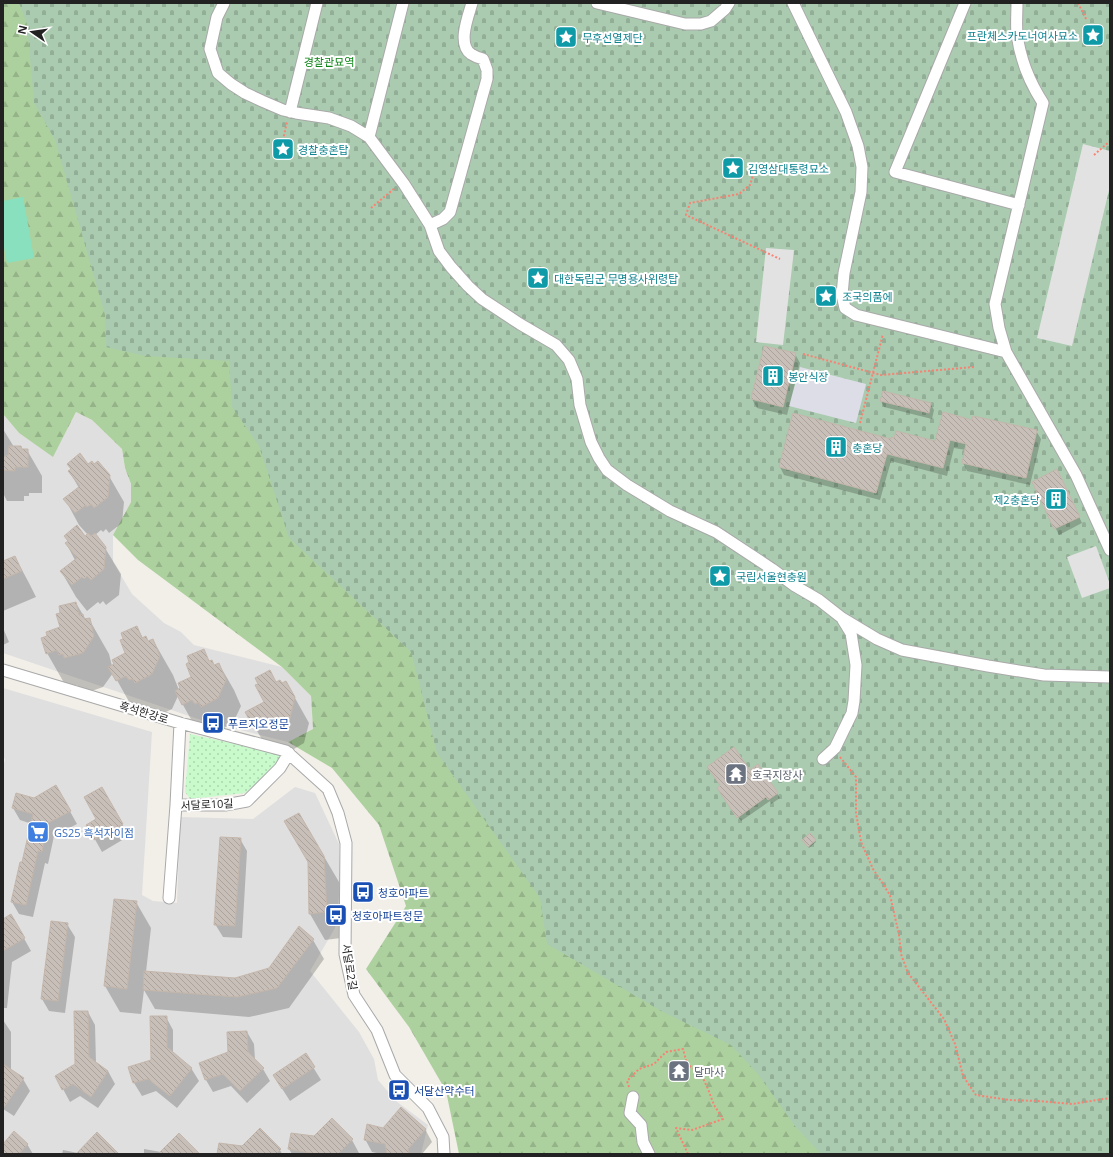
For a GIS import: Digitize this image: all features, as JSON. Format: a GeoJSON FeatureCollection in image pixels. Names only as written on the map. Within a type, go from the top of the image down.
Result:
{"type":"FeatureCollection","features":[{"type":"Feature","properties":{"kind":"street"},"geometry":{"type":"LineString","coordinates":[[224,3],[217,17],[210,49],[218,73],[245,93],[262,101],[290,112],[330,118],[351,126],[369,137],[403,182],[430,225],[439,251],[468,286],[482,299],[502,313],[556,345],[569,360],[577,379],[580,405],[591,442],[607,470],[627,485],[670,511],[716,532],[734,543],[795,586],[819,600],[842,618],[877,639],[902,650],[1044,675],[1110,677]]}},
{"type":"Feature","properties":{"kind":"street"},"geometry":{"type":"LineString","coordinates":[[290,112],[317,3]]}},
{"type":"Feature","properties":{"kind":"street"},"geometry":{"type":"LineString","coordinates":[[369,137],[403,3]]}},
{"type":"Feature","properties":{"kind":"street"},"geometry":{"type":"LineString","coordinates":[[430,225],[443,218],[450,212],[487,79],[487,70],[483,59],[471,55],[466,48],[464,34],[472,3]]}},
{"type":"Feature","properties":{"kind":"street"},"geometry":{"type":"LineString","coordinates":[[597,3],[685,24],[701,24],[710,21],[725,9],[729,3]]}},
{"type":"Feature","properties":{"kind":"street"},"geometry":{"type":"LineString","coordinates":[[793,3],[846,112],[858,146],[862,167],[861,192],[844,273],[842,294],[845,308],[856,315],[1006,352]]}},
{"type":"Feature","properties":{"kind":"street"},"geometry":{"type":"LineString","coordinates":[[965,3],[896,172],[1019,205]]}},
{"type":"Feature","properties":{"kind":"street"},"geometry":{"type":"LineString","coordinates":[[1016,3],[1017,34],[1024,64],[1042,104],[995,304],[999,328],[1006,352],[1076,475],[1110,550]]}},
{"type":"Feature","properties":{"kind":"street"},"geometry":{"type":"LineString","coordinates":[[823,759],[835,748],[852,714],[854,701],[856,665],[851,633],[842,618]]}},
{"type":"Feature","properties":{"kind":"street","name":"흑석한강로"},"geometry":{"type":"LineString","coordinates":[[3,670],[287,752]]}},
{"type":"Feature","properties":{"kind":"street"},"geometry":{"type":"LineString","coordinates":[[169,898],[180,722]]}},
{"type":"Feature","properties":{"kind":"street","name":"서달로10길"},"geometry":{"type":"LineString","coordinates":[[176,805],[225,806],[248,801],[280,768],[287,752]]}},
{"type":"Feature","properties":{"kind":"street","name":"서달로2길"},"geometry":{"type":"LineString","coordinates":[[287,752],[328,789],[338,813],[346,843],[345,954],[354,995],[377,1030],[395,1075],[428,1108],[443,1137],[444,1154]]}},
{"type":"Feature","properties":{"kind":"street"},"geometry":{"type":"LineString","coordinates":[[633,1096],[630,1113],[642,1125],[643,1142],[648,1154]]}},
{"type":"Feature","properties":{"kind":"path"},"geometry":{"type":"LineString","coordinates":[[1078,3],[1087,21]]}},
{"type":"Feature","properties":{"kind":"path"},"geometry":{"type":"LineString","coordinates":[[282,144],[290,112]]}},
{"type":"Feature","properties":{"kind":"path"},"geometry":{"type":"LineString","coordinates":[[1094,154],[1110,141]]}},
{"type":"Feature","properties":{"kind":"path"},"geometry":{"type":"LineString","coordinates":[[755,170],[750,185],[739,194],[690,203],[686,215],[780,259]]}},
{"type":"Feature","properties":{"kind":"path"},"geometry":{"type":"LineString","coordinates":[[371,208],[403,182]]}},
{"type":"Feature","properties":{"kind":"path"},"geometry":{"type":"LineString","coordinates":[[860,423],[883,334]]}},
{"type":"Feature","properties":{"kind":"path"},"geometry":{"type":"LineString","coordinates":[[803,354],[882,375],[974,367]]}},
{"type":"Feature","properties":{"kind":"path"},"geometry":{"type":"LineString","coordinates":[[835,748],[856,777],[856,813],[861,842],[873,869],[890,894],[899,935],[901,954],[908,972],[944,1019],[954,1044],[963,1076],[976,1095],[1009,1100],[1072,1104],[1110,1098]]}},
{"type":"Feature","properties":{"kind":"path"},"geometry":{"type":"LineString","coordinates":[[633,1096],[627,1081],[639,1069],[654,1064],[666,1052],[682,1049],[688,1064],[701,1074],[714,1105],[723,1119],[692,1130],[676,1128],[688,1154]]}},
{"type":"Feature","properties":{"kind":"shaded area"},"geometry":{"type":"Polygon","coordinates":[[[1083,144],[1110,151],[1110,186],[1072,346],[1037,338],[1083,144]]]}},
{"type":"Feature","properties":{"kind":"shaded area"},"geometry":{"type":"Polygon","coordinates":[[[766,248],[794,250],[783,345],[756,342],[766,248]]]}},
{"type":"Feature","properties":{"kind":"shaded area"},"geometry":{"type":"Polygon","coordinates":[[[800,367],[866,384],[856,423],[789,406],[800,367]]]}},
{"type":"Feature","properties":{"kind":"shaded area"},"geometry":{"type":"Polygon","coordinates":[[[76,412],[92,420],[122,449],[125,468],[131,484],[131,502],[113,535],[113,562],[132,594],[164,623],[181,632],[194,645],[282,667],[311,696],[313,729],[288,742],[204,721],[3,653],[3,414],[19,433],[53,456],[76,412]]]}},
{"type":"Feature","properties":{"kind":"shaded area"},"geometry":{"type":"Polygon","coordinates":[[[1096,546],[1110,584],[1110,588],[1082,598],[1067,557],[1096,546]]]}},
{"type":"Feature","properties":{"kind":"shaded area"},"geometry":{"type":"Polygon","coordinates":[[[3,688],[152,732],[142,895],[153,901],[177,903],[180,817],[253,819],[295,787],[315,793],[339,844],[340,888],[335,928],[310,971],[359,1032],[374,1059],[378,1080],[396,1101],[428,1125],[421,1154],[3,1154],[3,769],[5,759],[3,757],[3,688]]]}},
{"type":"Feature","properties":{"kind":"green space"},"geometry":{"type":"Polygon","coordinates":[[[3,3],[224,3],[1110,1154],[459,1154],[446,1091],[409,1027],[366,969],[406,906],[379,825],[332,768],[288,742],[313,729],[311,696],[282,667],[138,560],[113,535],[131,502],[131,484],[125,468],[122,449],[92,420],[76,412],[53,457],[19,433],[3,414],[3,3]]]}},
{"type":"Feature","properties":{"kind":"green space","name":"국립서울현충원"},"geometry":{"type":"Polygon","coordinates":[[[19,3],[1110,3],[1110,1154],[821,1154],[795,1126],[757,1073],[731,1045],[661,1011],[547,944],[540,898],[437,753],[411,652],[289,538],[259,446],[232,407],[229,361],[145,356],[106,347],[105,315],[55,140],[34,103],[27,24],[19,3]]]}},
{"type":"Feature","properties":{"kind":"green space"},"geometry":{"type":"Polygon","coordinates":[[[23,197],[34,258],[7,263],[3,242],[3,201],[23,197]]]}},
{"type":"Feature","properties":{"kind":"green space"},"geometry":{"type":"Polygon","coordinates":[[[190,734],[281,754],[280,761],[276,768],[245,793],[190,799],[185,792],[190,734]]]}},
{"type":"Feature","properties":{"kind":"building"},"geometry":{"type":"Polygon","coordinates":[[[1096,28],[1101,30],[1103,35],[1101,40],[1096,42],[1091,40],[1089,35],[1091,30],[1096,28]]]}},
{"type":"Feature","properties":{"kind":"building","name":"봉안식장"},"geometry":{"type":"Polygon","coordinates":[[[764,346],[796,353],[783,407],[751,399],[764,346]]]}},
{"type":"Feature","properties":{"kind":"building"},"geometry":{"type":"Polygon","coordinates":[[[883,391],[931,403],[929,413],[880,401],[883,391]]]}},
{"type":"Feature","properties":{"kind":"building"},"geometry":{"type":"Polygon","coordinates":[[[943,412],[972,420],[973,416],[1037,430],[1026,478],[962,463],[966,444],[950,440],[943,468],[887,454],[876,493],[779,467],[793,413],[891,439],[891,437],[894,438],[896,431],[935,441],[943,412]]]}},
{"type":"Feature","properties":{"kind":"building"},"geometry":{"type":"Polygon","coordinates":[[[9,446],[21,446],[22,449],[28,449],[28,467],[15,467],[15,471],[3,470],[3,457],[8,455],[9,446]]]}},
{"type":"Feature","properties":{"kind":"building"},"geometry":{"type":"Polygon","coordinates":[[[80,453],[88,464],[92,461],[94,464],[98,461],[110,475],[108,497],[94,508],[91,504],[87,507],[86,505],[75,513],[63,499],[80,486],[68,471],[71,469],[67,464],[80,453]]]}},
{"type":"Feature","properties":{"kind":"building","name":"제2충혼당"},"geometry":{"type":"Polygon","coordinates":[[[1057,469],[1080,517],[1054,529],[1032,482],[1057,469]]]}},
{"type":"Feature","properties":{"kind":"building"},"geometry":{"type":"Polygon","coordinates":[[[77,525],[85,536],[88,533],[91,536],[95,533],[106,547],[104,569],[91,580],[87,576],[84,579],[82,577],[72,585],[60,571],[77,558],[65,543],[68,541],[64,536],[77,525]]]}},
{"type":"Feature","properties":{"kind":"building"},"geometry":{"type":"Polygon","coordinates":[[[15,556],[22,571],[3,579],[3,561],[15,556]]]}},
{"type":"Feature","properties":{"kind":"building"},"geometry":{"type":"Polygon","coordinates":[[[76,602],[79,615],[83,614],[84,619],[90,618],[94,636],[83,653],[64,658],[63,654],[59,655],[57,650],[46,654],[41,638],[47,636],[46,632],[60,627],[56,614],[60,613],[59,606],[76,602]]]}},
{"type":"Feature","properties":{"kind":"building"},"geometry":{"type":"Polygon","coordinates":[[[137,626],[142,638],[146,636],[148,641],[153,639],[160,656],[152,674],[135,683],[133,679],[129,680],[126,676],[116,681],[108,667],[114,664],[112,660],[125,653],[120,640],[123,639],[121,633],[137,626]]]}},
{"type":"Feature","properties":{"kind":"building"},"geometry":{"type":"Polygon","coordinates":[[[204,649],[209,661],[212,660],[214,665],[219,663],[226,680],[218,698],[201,707],[199,702],[195,704],[192,700],[182,705],[175,691],[180,688],[178,683],[191,677],[186,664],[189,662],[187,656],[204,649]]]}},
{"type":"Feature","properties":{"kind":"building"},"geometry":{"type":"Polygon","coordinates":[[[270,670],[276,682],[280,680],[282,683],[286,681],[295,697],[290,718],[273,726],[271,722],[267,724],[266,722],[254,728],[245,712],[264,702],[255,685],[258,684],[255,678],[270,670]]]}},
{"type":"Feature","properties":{"kind":"building"},"geometry":{"type":"Polygon","coordinates":[[[734,747],[750,770],[758,764],[778,793],[768,800],[766,797],[737,818],[717,788],[720,785],[707,767],[734,747]]]}},
{"type":"Feature","properties":{"kind":"building"},"geometry":{"type":"Polygon","coordinates":[[[56,785],[71,811],[48,823],[42,852],[38,851],[26,905],[11,902],[33,814],[12,808],[16,793],[34,798],[56,785]]]}},
{"type":"Feature","properties":{"kind":"building"},"geometry":{"type":"Polygon","coordinates":[[[102,787],[123,824],[94,840],[86,825],[96,819],[84,797],[102,787]]]}},
{"type":"Feature","properties":{"kind":"building"},"geometry":{"type":"Polygon","coordinates":[[[299,813],[324,856],[327,912],[309,914],[308,862],[284,821],[299,813]]]}},
{"type":"Feature","properties":{"kind":"building"},"geometry":{"type":"Polygon","coordinates":[[[810,833],[816,840],[808,847],[802,840],[810,833]]]}},
{"type":"Feature","properties":{"kind":"building"},"geometry":{"type":"Polygon","coordinates":[[[220,837],[241,838],[235,926],[214,925],[220,837]]]}},
{"type":"Feature","properties":{"kind":"building"},"geometry":{"type":"Polygon","coordinates":[[[114,899],[137,901],[127,989],[104,986],[114,899]]]}},
{"type":"Feature","properties":{"kind":"building"},"geometry":{"type":"Polygon","coordinates":[[[11,914],[25,938],[3,951],[3,919],[11,914]]]}},
{"type":"Feature","properties":{"kind":"building"},"geometry":{"type":"Polygon","coordinates":[[[51,921],[68,923],[58,1001],[41,999],[51,921]]]}},
{"type":"Feature","properties":{"kind":"building"},"geometry":{"type":"Polygon","coordinates":[[[299,926],[314,939],[277,988],[237,997],[143,990],[144,971],[235,978],[269,968],[299,926]]]}},
{"type":"Feature","properties":{"kind":"building"},"geometry":{"type":"Polygon","coordinates":[[[74,1011],[88,1011],[89,1057],[108,1071],[91,1097],[73,1084],[62,1090],[55,1076],[75,1064],[74,1011]]]}},
{"type":"Feature","properties":{"kind":"building"},"geometry":{"type":"Polygon","coordinates":[[[150,1016],[167,1016],[167,1047],[192,1068],[170,1096],[148,1079],[133,1083],[128,1067],[151,1060],[150,1016]]]}},
{"type":"Feature","properties":{"kind":"building"},"geometry":{"type":"Polygon","coordinates":[[[247,1031],[248,1052],[264,1068],[240,1091],[223,1074],[205,1080],[199,1063],[228,1052],[227,1032],[247,1031]]]}},
{"type":"Feature","properties":{"kind":"building"},"geometry":{"type":"Polygon","coordinates":[[[306,1053],[315,1067],[282,1089],[273,1075],[306,1053]]]}},
{"type":"Feature","properties":{"kind":"building"},"geometry":{"type":"Polygon","coordinates":[[[3,1064],[24,1078],[3,1109],[3,1064]]]}},
{"type":"Feature","properties":{"kind":"building"},"geometry":{"type":"Polygon","coordinates":[[[401,1107],[426,1129],[408,1149],[409,1154],[387,1154],[385,1144],[364,1140],[367,1124],[383,1128],[401,1107]]]}},
{"type":"Feature","properties":{"kind":"building"},"geometry":{"type":"Polygon","coordinates":[[[332,1118],[353,1139],[338,1154],[316,1154],[288,1149],[291,1133],[314,1136],[332,1118]]]}},
{"type":"Feature","properties":{"kind":"building"},"geometry":{"type":"Polygon","coordinates":[[[260,1128],[281,1149],[276,1154],[217,1154],[219,1143],[242,1146],[260,1128]]]}},
{"type":"Feature","properties":{"kind":"building"},"geometry":{"type":"Polygon","coordinates":[[[14,1131],[28,1144],[19,1154],[3,1154],[3,1144],[14,1131]]]}},
{"type":"Feature","properties":{"kind":"building"},"geometry":{"type":"Polygon","coordinates":[[[97,1132],[119,1154],[76,1154],[97,1132]]]}},
{"type":"Feature","properties":{"kind":"building"},"geometry":{"type":"Polygon","coordinates":[[[179,1133],[200,1154],[158,1154],[179,1133]]]}},
{"type":"Feature","properties":{"kind":"place","name":"프란체스카도너여사묘소"},"geometry":{"type":"Point","coordinates":[1093,35]}},
{"type":"Feature","properties":{"kind":"place","name":"무후선열제단"},"geometry":{"type":"Point","coordinates":[566,37]}},
{"type":"Feature","properties":{"kind":"place","name":"경찰충혼탑"},"geometry":{"type":"Point","coordinates":[283,149]}},
{"type":"Feature","properties":{"kind":"place","name":"김영삼대통령묘소"},"geometry":{"type":"Point","coordinates":[733,168]}},
{"type":"Feature","properties":{"kind":"place","name":"대한독립군 무명용사위령탑"},"geometry":{"type":"Point","coordinates":[538,278]}},
{"type":"Feature","properties":{"kind":"place","name":"조국의품에"},"geometry":{"type":"Point","coordinates":[826,296]}},
{"type":"Feature","properties":{"kind":"place","name":"봉안식장"},"geometry":{"type":"Point","coordinates":[773,376]}},
{"type":"Feature","properties":{"kind":"place","name":"충혼당"},"geometry":{"type":"Point","coordinates":[836,447]}},
{"type":"Feature","properties":{"kind":"place","name":"제2충혼당"},"geometry":{"type":"Point","coordinates":[1056,499]}},
{"type":"Feature","properties":{"kind":"place","name":"국립서울현충원"},"geometry":{"type":"Point","coordinates":[720,576]}},
{"type":"Feature","properties":{"kind":"place","name":"푸르지오정문"},"geometry":{"type":"Point","coordinates":[213,723]}},
{"type":"Feature","properties":{"kind":"place","name":"호국지장사"},"geometry":{"type":"Point","coordinates":[736,774]}},
{"type":"Feature","properties":{"kind":"place","name":"GS25 흑석자이점"},"geometry":{"type":"Point","coordinates":[38,832]}},
{"type":"Feature","properties":{"kind":"place","name":"청호아파트"},"geometry":{"type":"Point","coordinates":[363,892]}},
{"type":"Feature","properties":{"kind":"place","name":"청호아파트정문"},"geometry":{"type":"Point","coordinates":[336,915]}},
{"type":"Feature","properties":{"kind":"place","name":"달마사"},"geometry":{"type":"Point","coordinates":[679,1071]}},
{"type":"Feature","properties":{"kind":"place","name":"서달산약수터"},"geometry":{"type":"Point","coordinates":[399,1090]}},
{"type":"Feature","properties":{"kind":"park label","name":"경찰관묘역"},"geometry":{"type":"Point","coordinates":[329,61]}}]}
